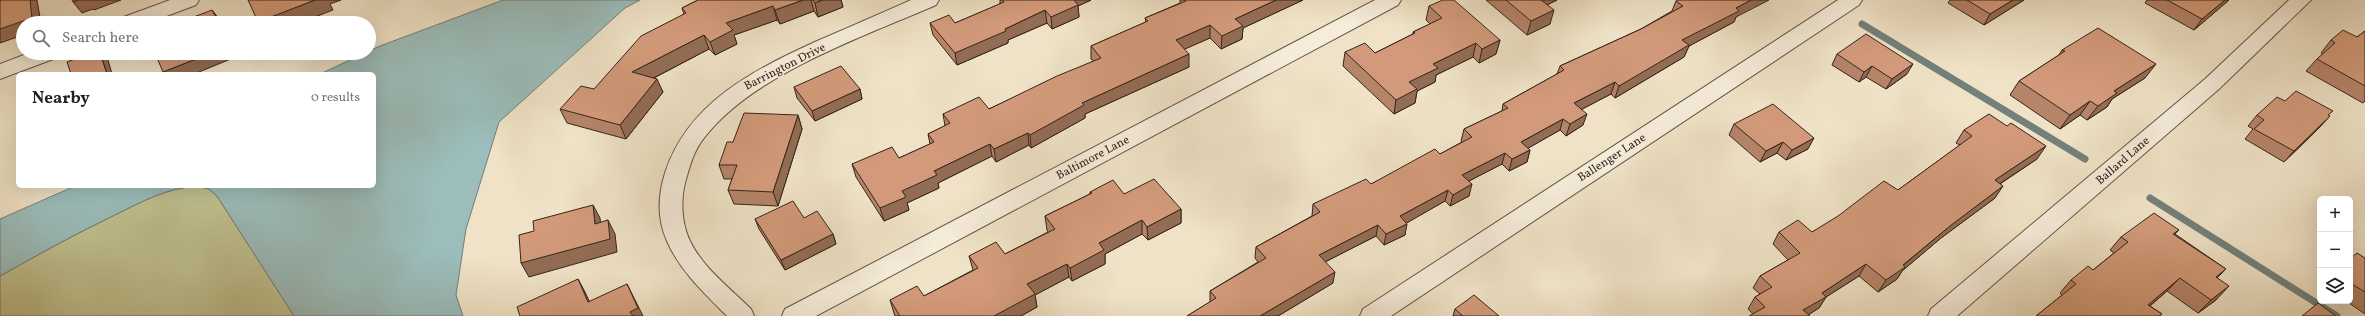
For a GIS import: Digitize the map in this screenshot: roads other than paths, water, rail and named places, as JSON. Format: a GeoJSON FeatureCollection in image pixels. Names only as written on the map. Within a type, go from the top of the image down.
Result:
{"type":"FeatureCollection","features":[{"type":"Feature","properties":{"kind":"street"},"geometry":{"type":"LineString","coordinates":[[147,16],[189,0]]}},
{"type":"Feature","properties":{"kind":"street","name":"Barrington Drive"},"geometry":{"type":"LineString","coordinates":[[742,316],[691,262],[676,234],[672,220],[672,191],[679,163],[685,148],[713,113],[752,82],[790,62],[929,0]]}},
{"type":"Feature","properties":{"kind":"street","name":"Baltimore Lane"},"geometry":{"type":"LineString","coordinates":[[794,316],[1391,0]]}},
{"type":"Feature","properties":{"kind":"street","name":"Ballenger Lane"},"geometry":{"type":"LineString","coordinates":[[1372,316],[1852,0]]}},
{"type":"Feature","properties":{"kind":"street","name":"Ballard Lane"},"geometry":{"type":"LineString","coordinates":[[1940,316],[2212,84],[2301,0]]}},
{"type":"Feature","properties":{"kind":"street"},"geometry":{"type":"LineString","coordinates":[[0,72],[31,60]]}},
{"type":"Feature","properties":{"kind":"water"},"geometry":{"type":"Polygon","coordinates":[[[503,0],[640,0],[625,8],[499,122],[466,229],[456,295],[463,316],[294,316],[217,196],[209,189],[205,188],[376,188],[376,72],[324,72],[350,60],[376,60],[376,48],[503,0]]]}},
{"type":"Feature","properties":{"kind":"water"},"geometry":{"type":"Polygon","coordinates":[[[70,188],[181,188],[165,192],[102,221],[0,276],[0,219],[70,188]]]}},
{"type":"Feature","properties":{"kind":"waterway"},"geometry":{"type":"LineString","coordinates":[[1862,24],[2085,159]]}},
{"type":"Feature","properties":{"kind":"waterway"},"geometry":{"type":"LineString","coordinates":[[2150,198],[2337,316]]}}]}
